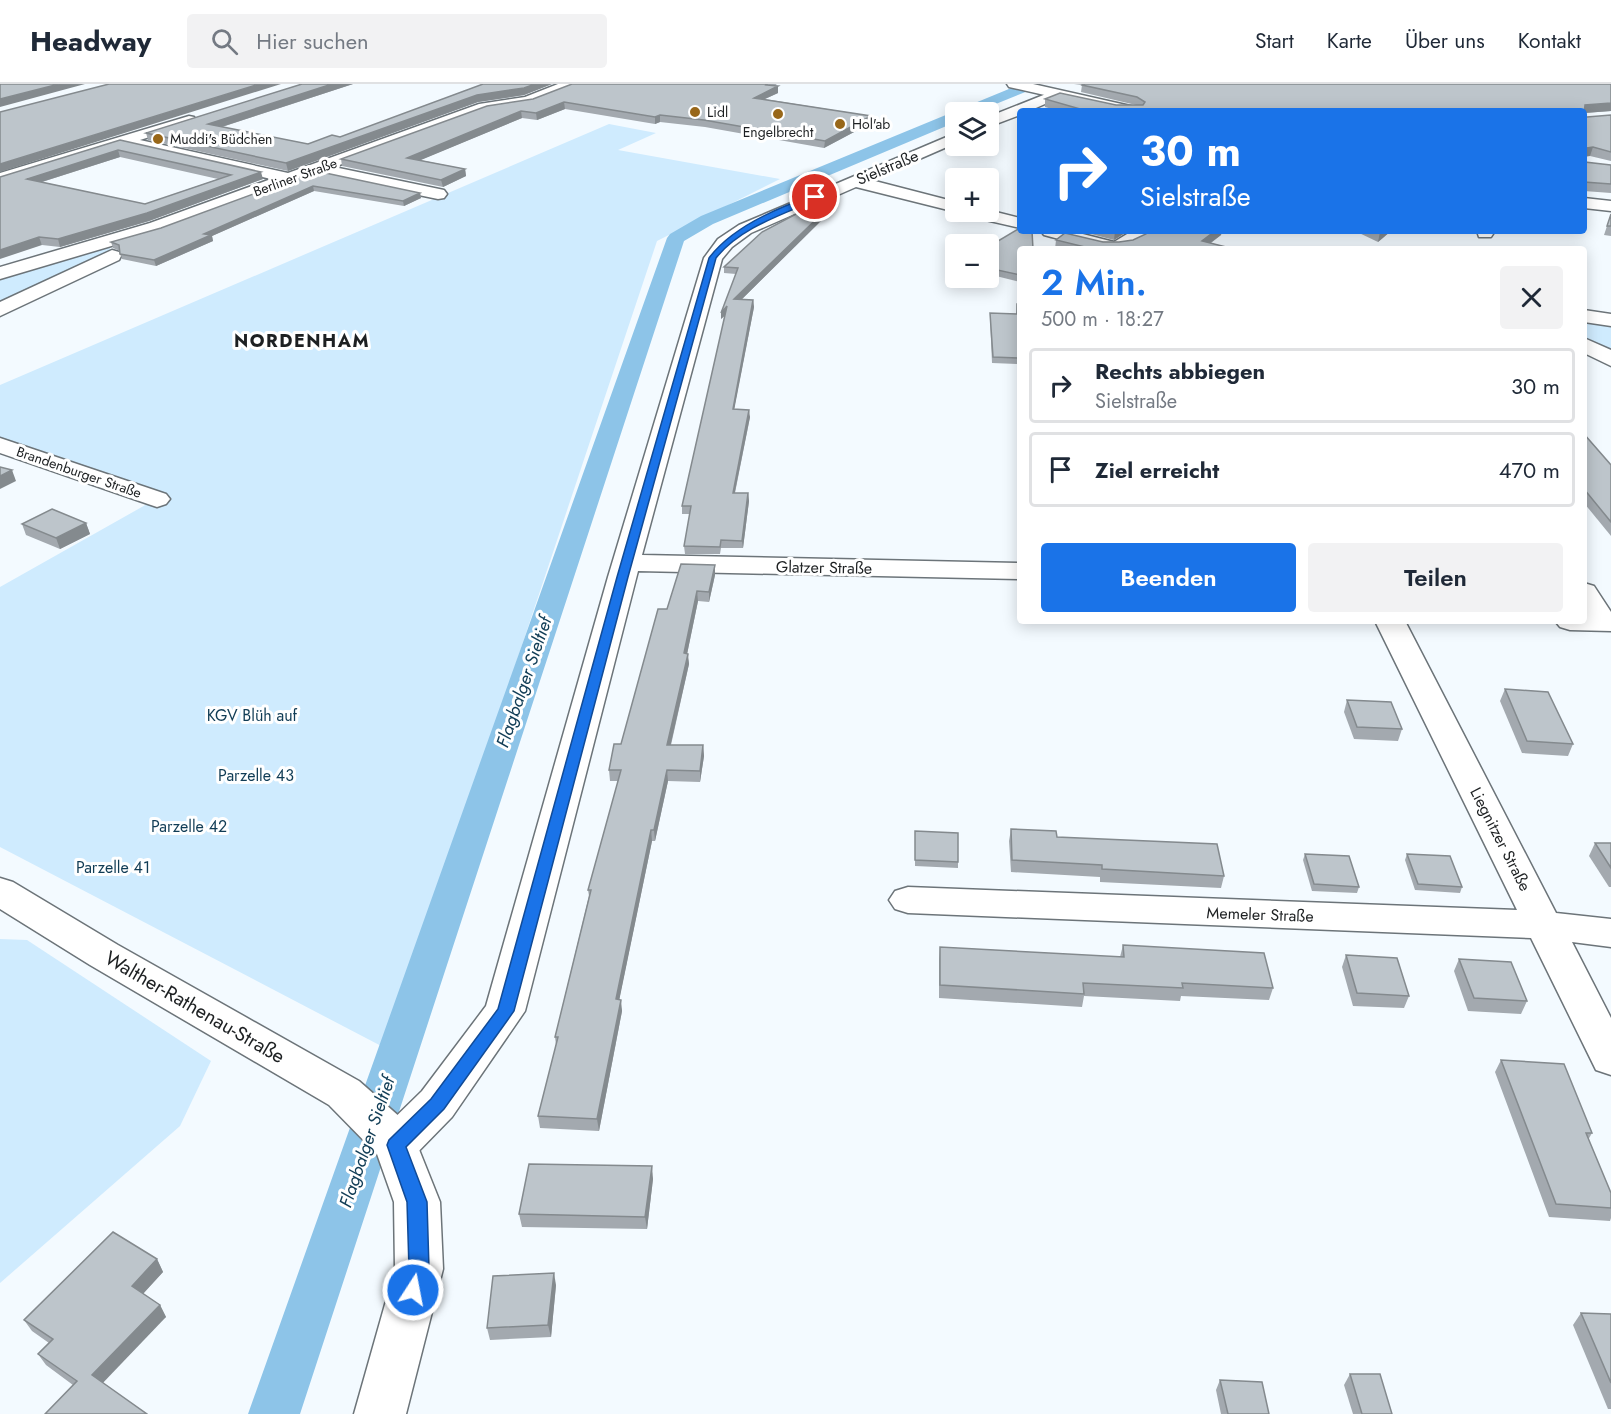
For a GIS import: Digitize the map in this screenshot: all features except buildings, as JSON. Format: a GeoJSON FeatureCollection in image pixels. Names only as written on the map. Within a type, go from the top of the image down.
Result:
{"type":"FeatureCollection","features":[{"type":"Feature","properties":{"kind":"street","name":"Berliner Straße"},"geometry":{"type":"LineString","coordinates":[[0,273],[156,227],[318,170],[484,107],[528,101],[570,84]]}},
{"type":"Feature","properties":{"kind":"street"},"geometry":{"type":"LineString","coordinates":[[1014,84],[1121,108]]}},
{"type":"Feature","properties":{"kind":"street"},"geometry":{"type":"LineString","coordinates":[[1023,108],[1056,94]]}},
{"type":"Feature","properties":{"kind":"street"},"geometry":{"type":"LineString","coordinates":[[999,118],[1017,111]]}},
{"type":"Feature","properties":{"kind":"street"},"geometry":{"type":"LineString","coordinates":[[0,178],[202,116]]}},
{"type":"Feature","properties":{"kind":"street"},"geometry":{"type":"LineString","coordinates":[[124,140],[292,179]]}},
{"type":"Feature","properties":{"kind":"street","name":"Sielstraße"},"geometry":{"type":"LineString","coordinates":[[390,1138],[437,1104],[506,1011],[712,258],[725,243],[745,229],[945,142]]}},
{"type":"Feature","properties":{"kind":"street"},"geometry":{"type":"LineString","coordinates":[[318,170],[438,194]]}},
{"type":"Feature","properties":{"kind":"street"},"geometry":{"type":"LineString","coordinates":[[854,181],[945,204]]}},
{"type":"Feature","properties":{"kind":"street"},"geometry":{"type":"LineString","coordinates":[[1587,202],[1611,206]]}},
{"type":"Feature","properties":{"kind":"street"},"geometry":{"type":"LineString","coordinates":[[999,218],[1017,222]]}},
{"type":"Feature","properties":{"kind":"street","name":"Berliner Straße"},"geometry":{"type":"LineString","coordinates":[[0,310],[110,258],[156,227]]}},
{"type":"Feature","properties":{"kind":"street"},"geometry":{"type":"LineString","coordinates":[[1061,234],[1107,246]]}},
{"type":"Feature","properties":{"kind":"street"},"geometry":{"type":"LineString","coordinates":[[1122,246],[1140,234]]}},
{"type":"Feature","properties":{"kind":"street"},"geometry":{"type":"LineString","coordinates":[[1587,316],[1611,320]]}},
{"type":"Feature","properties":{"kind":"street"},"geometry":{"type":"LineString","coordinates":[[1587,346],[1611,360]]}},
{"type":"Feature","properties":{"kind":"street"},"geometry":{"type":"LineString","coordinates":[[1587,366],[1611,360]]}},
{"type":"Feature","properties":{"kind":"street","name":"Brandenburger Straße"},"geometry":{"type":"LineString","coordinates":[[0,445],[157,499]]}},
{"type":"Feature","properties":{"kind":"street","name":"Glatzer Straße"},"geometry":{"type":"LineString","coordinates":[[628,563],[1017,571]]}},
{"type":"Feature","properties":{"kind":"street"},"geometry":{"type":"LineString","coordinates":[[1587,596],[1607,622]]}},
{"type":"Feature","properties":{"kind":"street"},"geometry":{"type":"LineString","coordinates":[[1587,621],[1607,622]]}},
{"type":"Feature","properties":{"kind":"street","name":"Liegnitzer Straße"},"geometry":{"type":"LineString","coordinates":[[1392,624],[1611,1058]]}},
{"type":"Feature","properties":{"kind":"street","name":"Walther-Rathenau-Straße"},"geometry":{"type":"LineString","coordinates":[[0,891],[104,955],[344,1093],[390,1138]]}},
{"type":"Feature","properties":{"kind":"street","name":"Memeler Straße"},"geometry":{"type":"LineString","coordinates":[[908,900],[1545,925],[1611,933]]}},
{"type":"Feature","properties":{"kind":"street"},"geometry":{"type":"LineString","coordinates":[[380,1414],[419,1269],[417,1202],[390,1138]]}},
{"type":"Feature","properties":{"kind":"green space","name":"KGV Blüh auf"},"geometry":{"type":"Polygon","coordinates":[[[609,124],[656,133],[618,150],[780,179],[657,241],[387,1049],[0,847],[0,587],[156,499],[0,438],[0,385],[609,124]]]}},
{"type":"Feature","properties":{"kind":"green space"},"geometry":{"type":"Polygon","coordinates":[[[99,248],[110,248],[110,251],[0,306],[0,277],[99,248]]]}},
{"type":"Feature","properties":{"kind":"green space"},"geometry":{"type":"Polygon","coordinates":[[[1587,320],[1611,324],[1611,353],[1587,343],[1587,320]]]}},
{"type":"Feature","properties":{"kind":"green space"},"geometry":{"type":"Polygon","coordinates":[[[0,939],[27,940],[211,1061],[180,1126],[0,1283],[0,939]]]}},
{"type":"Feature","properties":{"kind":"waterway","name":"Flagbalger Sieltief"},"geometry":{"type":"LineString","coordinates":[[989,102],[1033,84]]}},
{"type":"Feature","properties":{"kind":"waterway","name":"Flagbalger Sieltief"},"geometry":{"type":"LineString","coordinates":[[274,1414],[676,238],[707,220],[945,121]]}},
{"type":"Feature","properties":{"kind":"place","name":"Lidl"},"geometry":{"type":"Point","coordinates":[695,112]}},
{"type":"Feature","properties":{"kind":"place","name":"Engelbrecht"},"geometry":{"type":"Point","coordinates":[778,114]}},
{"type":"Feature","properties":{"kind":"place","name":"Hol'ab"},"geometry":{"type":"Point","coordinates":[840,124]}},
{"type":"Feature","properties":{"kind":"place","name":"Muddi's Büdchen"},"geometry":{"type":"Point","coordinates":[158,139]}},
{"type":"Feature","properties":{"kind":"district","name":"NORDENHAM"},"geometry":{"type":"Point","coordinates":[302,341]}},
{"type":"Feature","properties":{"kind":"route"},"geometry":{"type":"LineString","coordinates":[[413,1290],[419,1269],[417,1202],[396,1145],[437,1104],[506,1011],[622,577],[628,563],[712,258],[725,243],[745,229],[815,197]]}},
{"type":"Feature","properties":{"kind":"park label","name":"Parzelle 43"},"geometry":{"type":"Point","coordinates":[256,775]}},
{"type":"Feature","properties":{"kind":"park label","name":"Parzelle 42"},"geometry":{"type":"Point","coordinates":[189,826]}},
{"type":"Feature","properties":{"kind":"park label","name":"Parzelle 41"},"geometry":{"type":"Point","coordinates":[113,867]}}]}
